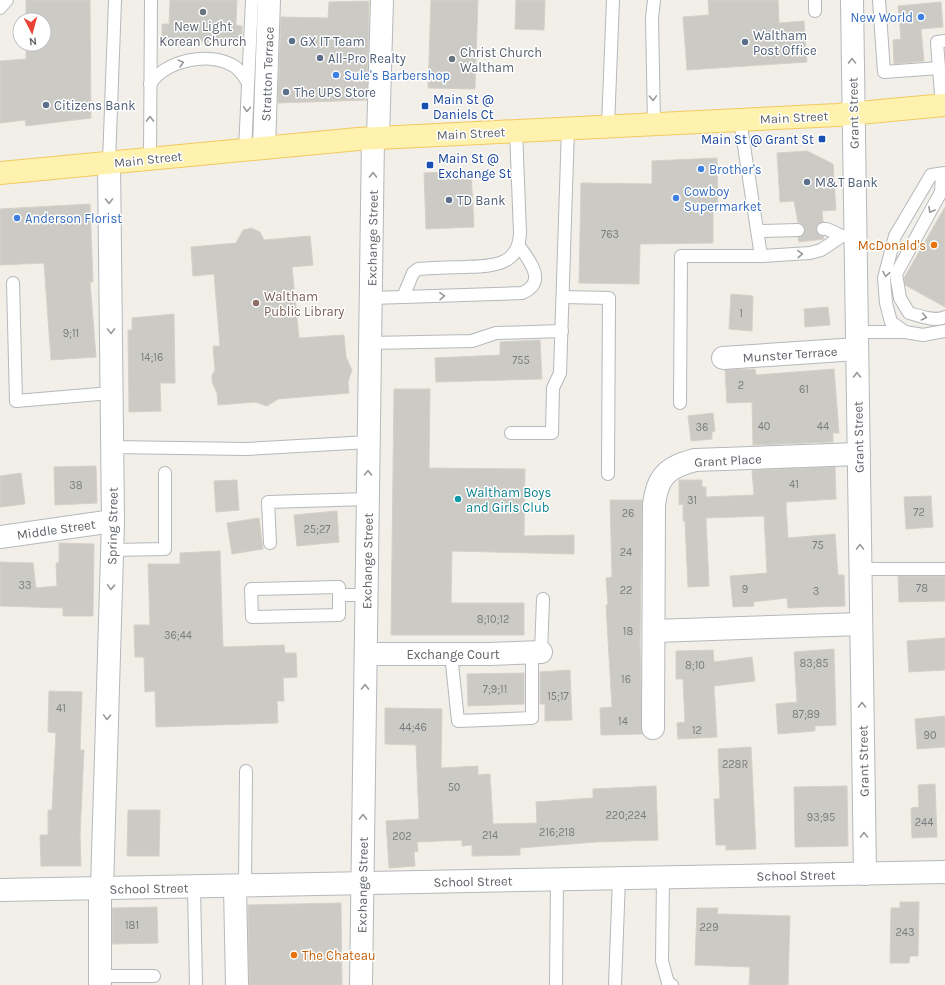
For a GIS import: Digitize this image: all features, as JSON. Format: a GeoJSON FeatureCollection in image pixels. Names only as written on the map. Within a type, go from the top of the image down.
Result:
{"type":"FeatureCollection","features":[{"type":"Feature","properties":{"kind":"main road","name":"Main Street"},"geometry":{"type":"LineString","coordinates":[[0,173],[375,138],[853,114],[944,107]]}},
{"type":"Feature","properties":{"kind":"street","name":"Stratton Terrace"},"geometry":{"type":"LineString","coordinates":[[255,149],[269,0]]}},
{"type":"Feature","properties":{"kind":"street","name":"Exchange Street"},"geometry":{"type":"LineString","coordinates":[[361,985],[370,344],[375,138],[382,0]]}},
{"type":"Feature","properties":{"kind":"street","name":"Grant Street"},"geometry":{"type":"LineString","coordinates":[[852,0],[853,114],[848,236],[857,341],[865,874]]}},
{"type":"Feature","properties":{"kind":"street","name":"Spring Street"},"geometry":{"type":"LineString","coordinates":[[100,981],[101,889],[113,521],[109,162]]}},
{"type":"Feature","properties":{"kind":"street","name":"Munster Terrace"},"geometry":{"type":"LineString","coordinates":[[723,358],[857,341]]}},
{"type":"Feature","properties":{"kind":"street","name":"Grant Place"},"geometry":{"type":"LineString","coordinates":[[653,728],[654,505],[656,491],[661,479],[670,469],[695,460],[859,454]]}},
{"type":"Feature","properties":{"kind":"street","name":"Middle Street"},"geometry":{"type":"LineString","coordinates":[[0,537],[113,521]]}},
{"type":"Feature","properties":{"kind":"street"},"geometry":{"type":"LineString","coordinates":[[654,631],[861,624]]}},
{"type":"Feature","properties":{"kind":"street","name":"Exchange Court"},"geometry":{"type":"LineString","coordinates":[[366,654],[536,652]]}},
{"type":"Feature","properties":{"kind":"street","name":"School Street"},"geometry":{"type":"LineString","coordinates":[[0,890],[945,872]]}},
{"type":"Feature","properties":{"kind":"street"},"geometry":{"type":"LineString","coordinates":[[236,985],[240,886]]}},
{"type":"Feature","properties":{"kind":"lane"},"geometry":{"type":"LineString","coordinates":[[0,8],[7,0]]}},
{"type":"Feature","properties":{"kind":"lane"},"geometry":{"type":"LineString","coordinates":[[109,162],[115,0]]}},
{"type":"Feature","properties":{"kind":"lane"},"geometry":{"type":"LineString","coordinates":[[150,0],[150,158]]}},
{"type":"Feature","properties":{"kind":"lane"},"geometry":{"type":"LineString","coordinates":[[252,0],[248,83],[255,149]]}},
{"type":"Feature","properties":{"kind":"lane"},"geometry":{"type":"LineString","coordinates":[[608,126],[613,0]]}},
{"type":"Feature","properties":{"kind":"lane"},"geometry":{"type":"LineString","coordinates":[[654,0],[652,18],[654,124]]}},
{"type":"Feature","properties":{"kind":"lane"},"geometry":{"type":"LineString","coordinates":[[879,0],[884,72],[939,68]]}},
{"type":"Feature","properties":{"kind":"lane"},"geometry":{"type":"LineString","coordinates":[[941,41],[939,68],[944,107]]}},
{"type":"Feature","properties":{"kind":"lane"},"geometry":{"type":"LineString","coordinates":[[150,84],[159,73],[168,67],[190,61],[208,60],[232,65],[238,69],[248,83]]}},
{"type":"Feature","properties":{"kind":"lane"},"geometry":{"type":"LineString","coordinates":[[740,120],[761,256]]}},
{"type":"Feature","properties":{"kind":"lane"},"geometry":{"type":"LineString","coordinates":[[511,433],[552,433],[553,388],[560,373],[568,128]]}},
{"type":"Feature","properties":{"kind":"lane"},"geometry":{"type":"LineString","coordinates":[[403,297],[413,273],[418,269],[498,264],[510,257],[518,246],[520,233],[516,131]]}},
{"type":"Feature","properties":{"kind":"lane"},"geometry":{"type":"LineString","coordinates":[[905,332],[891,322],[886,303],[884,278],[895,236],[931,175],[943,174],[941,192],[896,274],[900,298],[909,313],[926,318],[942,319],[945,317]]}},
{"type":"Feature","properties":{"kind":"lane"},"geometry":{"type":"LineString","coordinates":[[823,229],[828,229],[848,236]]}},
{"type":"Feature","properties":{"kind":"lane"},"geometry":{"type":"LineString","coordinates":[[758,231],[798,230]]}},
{"type":"Feature","properties":{"kind":"lane"},"geometry":{"type":"LineString","coordinates":[[680,403],[681,256],[761,256],[810,253],[821,250],[848,236]]}},
{"type":"Feature","properties":{"kind":"lane"},"geometry":{"type":"LineString","coordinates":[[371,298],[522,293],[532,287],[535,276],[532,264],[518,246]]}},
{"type":"Feature","properties":{"kind":"lane"},"geometry":{"type":"LineString","coordinates":[[13,283],[16,402],[111,393]]}},
{"type":"Feature","properties":{"kind":"lane"},"geometry":{"type":"LineString","coordinates":[[563,297],[609,298],[608,474]]}},
{"type":"Feature","properties":{"kind":"lane"},"geometry":{"type":"LineString","coordinates":[[370,344],[472,341],[496,334],[562,331]]}},
{"type":"Feature","properties":{"kind":"lane"},"geometry":{"type":"LineString","coordinates":[[857,341],[905,332],[923,335],[945,331]]}},
{"type":"Feature","properties":{"kind":"lane"},"geometry":{"type":"LineString","coordinates":[[112,447],[246,449],[369,442]]}},
{"type":"Feature","properties":{"kind":"lane"},"geometry":{"type":"LineString","coordinates":[[112,550],[165,549],[165,473]]}},
{"type":"Feature","properties":{"kind":"lane"},"geometry":{"type":"LineString","coordinates":[[270,543],[268,502],[368,499]]}},
{"type":"Feature","properties":{"kind":"lane"},"geometry":{"type":"LineString","coordinates":[[860,569],[945,568]]}},
{"type":"Feature","properties":{"kind":"lane"},"geometry":{"type":"LineString","coordinates":[[339,587],[339,595],[339,615],[252,617],[251,589],[339,587]]}},
{"type":"Feature","properties":{"kind":"lane"},"geometry":{"type":"LineString","coordinates":[[339,595],[367,595]]}},
{"type":"Feature","properties":{"kind":"lane"},"geometry":{"type":"LineString","coordinates":[[451,654],[458,721],[532,718],[536,652],[543,599]]}},
{"type":"Feature","properties":{"kind":"lane"},"geometry":{"type":"LineString","coordinates":[[240,886],[246,771]]}},
{"type":"Feature","properties":{"kind":"lane"},"geometry":{"type":"LineString","coordinates":[[663,878],[662,961],[668,984],[672,985]]}},
{"type":"Feature","properties":{"kind":"lane"},"geometry":{"type":"LineString","coordinates":[[615,985],[619,879]]}},
{"type":"Feature","properties":{"kind":"lane"},"geometry":{"type":"LineString","coordinates":[[556,985],[557,880]]}},
{"type":"Feature","properties":{"kind":"lane"},"geometry":{"type":"LineString","coordinates":[[194,887],[196,985]]}},
{"type":"Feature","properties":{"kind":"lane"},"geometry":{"type":"LineString","coordinates":[[100,981],[154,976]]}},
{"type":"Feature","properties":{"kind":"building"},"geometry":{"type":"Polygon","coordinates":[[[26,0],[90,0],[91,118],[26,126],[25,120],[0,123],[0,61],[26,59],[26,52],[52,52],[52,12],[26,12],[26,0]]]}},
{"type":"Feature","properties":{"kind":"building","name":"New Light Korean Church"},"geometry":{"type":"Polygon","coordinates":[[[170,0],[237,0],[236,25],[242,26],[242,43],[181,41],[181,46],[162,45],[162,24],[169,24],[170,0]]]}},
{"type":"Feature","properties":{"kind":"building","name":"Christ Church Waltham"},"geometry":{"type":"Polygon","coordinates":[[[431,0],[478,0],[475,89],[428,88],[431,0]]]}},
{"type":"Feature","properties":{"kind":"building"},"geometry":{"type":"Polygon","coordinates":[[[516,0],[545,0],[544,30],[515,29],[516,0]]]}},
{"type":"Feature","properties":{"kind":"building","name":"Waltham Post Office"},"geometry":{"type":"Polygon","coordinates":[[[708,0],[778,0],[779,23],[804,21],[807,62],[687,70],[683,17],[709,15],[708,0]]]}},
{"type":"Feature","properties":{"kind":"building"},"geometry":{"type":"Polygon","coordinates":[[[369,1],[367,100],[278,103],[281,17],[328,18],[329,2],[369,1]]]}},
{"type":"Feature","properties":{"kind":"building"},"geometry":{"type":"Polygon","coordinates":[[[941,2],[943,27],[921,29],[924,61],[894,64],[893,40],[901,39],[898,6],[941,2]]]}},
{"type":"Feature","properties":{"kind":"building","name":"M&T Bank"},"geometry":{"type":"Polygon","coordinates":[[[807,151],[833,164],[836,210],[822,211],[823,222],[817,225],[816,229],[819,235],[823,236],[824,239],[799,242],[798,237],[804,234],[805,229],[802,224],[798,222],[794,201],[780,202],[777,153],[807,151]]]}},
{"type":"Feature","properties":{"kind":"building"},"geometry":{"type":"Polygon","coordinates":[[[717,158],[718,208],[713,208],[713,243],[640,244],[639,284],[579,283],[581,183],[652,184],[652,161],[717,158]]]}},
{"type":"Feature","properties":{"kind":"building","name":"TD Bank"},"geometry":{"type":"Polygon","coordinates":[[[471,171],[474,227],[426,229],[424,173],[471,171]]]}},
{"type":"Feature","properties":{"kind":"building"},"geometry":{"type":"Polygon","coordinates":[[[90,204],[93,282],[90,282],[96,357],[51,360],[44,263],[0,265],[0,209],[90,204]]]}},
{"type":"Feature","properties":{"kind":"building","name":"McDonald's"},"geometry":{"type":"Polygon","coordinates":[[[945,207],[945,307],[905,285],[904,278],[945,207]]]}},
{"type":"Feature","properties":{"kind":"building","name":"Waltham Public Library"},"geometry":{"type":"Polygon","coordinates":[[[251,228],[260,232],[264,240],[310,236],[313,265],[292,267],[299,338],[344,335],[346,357],[352,370],[348,382],[349,393],[278,399],[267,406],[255,402],[218,405],[217,393],[212,382],[212,375],[215,370],[213,346],[220,346],[214,274],[193,276],[191,247],[236,243],[243,230],[251,228]]]}},
{"type":"Feature","properties":{"kind":"building"},"geometry":{"type":"Polygon","coordinates":[[[731,294],[753,296],[752,331],[729,329],[731,294]]]}},
{"type":"Feature","properties":{"kind":"building"},"geometry":{"type":"Polygon","coordinates":[[[828,307],[830,325],[805,327],[804,309],[828,307]]]}},
{"type":"Feature","properties":{"kind":"building"},"geometry":{"type":"Polygon","coordinates":[[[174,314],[175,383],[160,383],[161,411],[129,412],[128,330],[132,330],[132,318],[174,314]]]}},
{"type":"Feature","properties":{"kind":"building"},"geometry":{"type":"Polygon","coordinates":[[[540,340],[542,379],[436,382],[435,358],[500,355],[500,342],[540,340]]]}},
{"type":"Feature","properties":{"kind":"building"},"geometry":{"type":"Polygon","coordinates":[[[755,369],[756,375],[834,369],[839,433],[833,433],[833,442],[753,445],[752,402],[727,403],[725,370],[755,369]]]}},
{"type":"Feature","properties":{"kind":"building","name":"Waltham Boys and Girls Club"},"geometry":{"type":"Polygon","coordinates":[[[394,389],[430,389],[429,468],[525,469],[524,536],[574,535],[574,554],[452,551],[451,603],[524,603],[524,635],[391,635],[394,389]]]}},
{"type":"Feature","properties":{"kind":"building"},"geometry":{"type":"Polygon","coordinates":[[[713,413],[715,431],[712,432],[712,439],[691,441],[688,416],[713,413]]]}},
{"type":"Feature","properties":{"kind":"building"},"geometry":{"type":"Polygon","coordinates":[[[96,466],[97,503],[55,505],[54,467],[96,466]]]}},
{"type":"Feature","properties":{"kind":"building"},"geometry":{"type":"Polygon","coordinates":[[[835,467],[836,499],[786,502],[788,538],[835,534],[838,575],[844,575],[845,606],[788,608],[787,598],[753,602],[754,606],[733,607],[730,576],[767,573],[764,516],[706,518],[709,586],[688,587],[685,521],[683,521],[683,504],[679,505],[679,480],[702,480],[702,487],[706,487],[706,497],[754,495],[752,471],[754,470],[835,467]]]}},
{"type":"Feature","properties":{"kind":"building"},"geometry":{"type":"Polygon","coordinates":[[[21,473],[25,504],[0,507],[0,476],[21,473]]]}},
{"type":"Feature","properties":{"kind":"building"},"geometry":{"type":"Polygon","coordinates":[[[237,480],[239,510],[216,512],[214,481],[237,480]]]}},
{"type":"Feature","properties":{"kind":"building"},"geometry":{"type":"Polygon","coordinates":[[[931,496],[933,527],[906,529],[904,497],[931,496]]]}},
{"type":"Feature","properties":{"kind":"building"},"geometry":{"type":"Polygon","coordinates":[[[610,500],[642,500],[640,644],[642,734],[601,735],[600,708],[612,707],[606,605],[608,605],[606,578],[612,577],[610,500]]]}},
{"type":"Feature","properties":{"kind":"building"},"geometry":{"type":"Polygon","coordinates":[[[337,511],[339,542],[297,546],[294,515],[337,511]]]}},
{"type":"Feature","properties":{"kind":"building"},"geometry":{"type":"Polygon","coordinates":[[[259,518],[263,549],[232,554],[227,523],[259,518]]]}},
{"type":"Feature","properties":{"kind":"building"},"geometry":{"type":"Polygon","coordinates":[[[59,543],[94,544],[93,616],[63,616],[63,608],[0,606],[0,562],[33,563],[36,588],[57,586],[56,563],[59,563],[59,543]]]}},
{"type":"Feature","properties":{"kind":"building"},"geometry":{"type":"Polygon","coordinates":[[[220,551],[223,647],[284,645],[285,653],[296,653],[297,677],[283,678],[284,701],[277,701],[278,723],[156,727],[155,691],[145,692],[144,657],[135,657],[134,625],[150,625],[148,564],[180,564],[180,553],[220,551]]]}},
{"type":"Feature","properties":{"kind":"building"},"geometry":{"type":"Polygon","coordinates":[[[898,576],[945,576],[945,601],[899,602],[898,576]]]}},
{"type":"Feature","properties":{"kind":"building"},"geometry":{"type":"Polygon","coordinates":[[[945,638],[945,670],[909,672],[907,641],[945,638]]]}},
{"type":"Feature","properties":{"kind":"building"},"geometry":{"type":"Polygon","coordinates":[[[834,649],[836,725],[815,726],[815,731],[778,734],[776,704],[797,702],[794,652],[834,649]]]}},
{"type":"Feature","properties":{"kind":"building"},"geometry":{"type":"Polygon","coordinates":[[[713,650],[714,662],[752,657],[755,681],[714,686],[717,737],[678,739],[677,723],[685,722],[683,679],[676,679],[676,651],[713,650]]]}},
{"type":"Feature","properties":{"kind":"building"},"geometry":{"type":"Polygon","coordinates":[[[570,670],[572,720],[545,721],[545,704],[540,704],[540,672],[570,670]]]}},
{"type":"Feature","properties":{"kind":"building"},"geometry":{"type":"Polygon","coordinates":[[[524,673],[524,704],[468,706],[467,674],[524,673]]]}},
{"type":"Feature","properties":{"kind":"building"},"geometry":{"type":"Polygon","coordinates":[[[49,691],[82,692],[80,750],[84,750],[80,835],[81,866],[41,866],[40,835],[48,835],[48,810],[52,810],[56,733],[48,732],[49,691]]]}},
{"type":"Feature","properties":{"kind":"building"},"geometry":{"type":"Polygon","coordinates":[[[385,708],[442,709],[441,768],[478,766],[478,775],[490,774],[493,824],[537,823],[536,802],[593,798],[593,789],[656,786],[658,840],[596,842],[520,848],[520,855],[472,856],[472,845],[462,846],[462,840],[417,842],[418,851],[414,852],[415,866],[389,868],[386,821],[419,819],[416,745],[385,744],[385,708]]]}},
{"type":"Feature","properties":{"kind":"building"},"geometry":{"type":"Polygon","coordinates":[[[945,716],[945,747],[917,749],[915,719],[945,716]]]}},
{"type":"Feature","properties":{"kind":"building"},"geometry":{"type":"Polygon","coordinates":[[[751,747],[756,849],[726,850],[726,845],[716,845],[714,799],[720,799],[718,749],[751,747]]]}},
{"type":"Feature","properties":{"kind":"building"},"geometry":{"type":"Polygon","coordinates":[[[935,784],[937,837],[912,838],[911,808],[919,807],[918,785],[935,784]]]}},
{"type":"Feature","properties":{"kind":"building"},"geometry":{"type":"Polygon","coordinates":[[[847,786],[848,846],[795,847],[794,787],[847,786]]]}},
{"type":"Feature","properties":{"kind":"building"},"geometry":{"type":"Polygon","coordinates":[[[128,810],[160,810],[159,856],[127,856],[128,810]]]}},
{"type":"Feature","properties":{"kind":"building"},"geometry":{"type":"Polygon","coordinates":[[[900,902],[919,902],[918,956],[910,956],[909,963],[890,963],[891,908],[900,908],[900,902]]]}},
{"type":"Feature","properties":{"kind":"building","name":"The Chateau"},"geometry":{"type":"Polygon","coordinates":[[[341,903],[342,985],[249,985],[248,905],[341,903]]]}},
{"type":"Feature","properties":{"kind":"building"},"geometry":{"type":"Polygon","coordinates":[[[157,907],[158,943],[112,944],[112,908],[157,907]]]}},
{"type":"Feature","properties":{"kind":"building"},"geometry":{"type":"Polygon","coordinates":[[[697,908],[718,908],[717,914],[790,916],[788,985],[749,985],[750,967],[695,965],[697,908]]]}},
{"type":"Feature","properties":{"kind":"place","name":"New Light Korean Church"},"geometry":{"type":"Point","coordinates":[203,12]}},
{"type":"Feature","properties":{"kind":"place","name":"New World"},"geometry":{"type":"Point","coordinates":[921,17]}},
{"type":"Feature","properties":{"kind":"place","name":"GX IT Team"},"geometry":{"type":"Point","coordinates":[292,41]}},
{"type":"Feature","properties":{"kind":"place","name":"Waltham Post Office"},"geometry":{"type":"Point","coordinates":[745,42]}},
{"type":"Feature","properties":{"kind":"place","name":"All-Pro Realty"},"geometry":{"type":"Point","coordinates":[320,58]}},
{"type":"Feature","properties":{"kind":"place","name":"Christ Church Waltham"},"geometry":{"type":"Point","coordinates":[452,59]}},
{"type":"Feature","properties":{"kind":"place","name":"Sule's Barbershop"},"geometry":{"type":"Point","coordinates":[336,75]}},
{"type":"Feature","properties":{"kind":"place","name":"The UPS Store"},"geometry":{"type":"Point","coordinates":[286,92]}},
{"type":"Feature","properties":{"kind":"place","name":"Citizens Bank"},"geometry":{"type":"Point","coordinates":[46,105]}},
{"type":"Feature","properties":{"kind":"place","name":"Main St @ Daniels Ct"},"geometry":{"type":"Point","coordinates":[425,106]}},
{"type":"Feature","properties":{"kind":"place","name":"Main St @ Grant St"},"geometry":{"type":"Point","coordinates":[822,139]}},
{"type":"Feature","properties":{"kind":"place","name":"Main St @ Exchange St"},"geometry":{"type":"Point","coordinates":[430,165]}},
{"type":"Feature","properties":{"kind":"place","name":"Brother's"},"geometry":{"type":"Point","coordinates":[701,169]}},
{"type":"Feature","properties":{"kind":"place","name":"M&T Bank"},"geometry":{"type":"Point","coordinates":[807,182]}},
{"type":"Feature","properties":{"kind":"place","name":"Cowboy Supermarket"},"geometry":{"type":"Point","coordinates":[676,198]}},
{"type":"Feature","properties":{"kind":"place","name":"TD Bank"},"geometry":{"type":"Point","coordinates":[449,200]}},
{"type":"Feature","properties":{"kind":"place","name":"Anderson Florist"},"geometry":{"type":"Point","coordinates":[17,218]}},
{"type":"Feature","properties":{"kind":"place","name":"McDonald's"},"geometry":{"type":"Point","coordinates":[934,245]}},
{"type":"Feature","properties":{"kind":"place","name":"Waltham Public Library"},"geometry":{"type":"Point","coordinates":[256,303]}},
{"type":"Feature","properties":{"kind":"place","name":"Waltham Boys and Girls Club"},"geometry":{"type":"Point","coordinates":[458,499]}},
{"type":"Feature","properties":{"kind":"place","name":"The Chateau"},"geometry":{"type":"Point","coordinates":[294,955]}}]}
